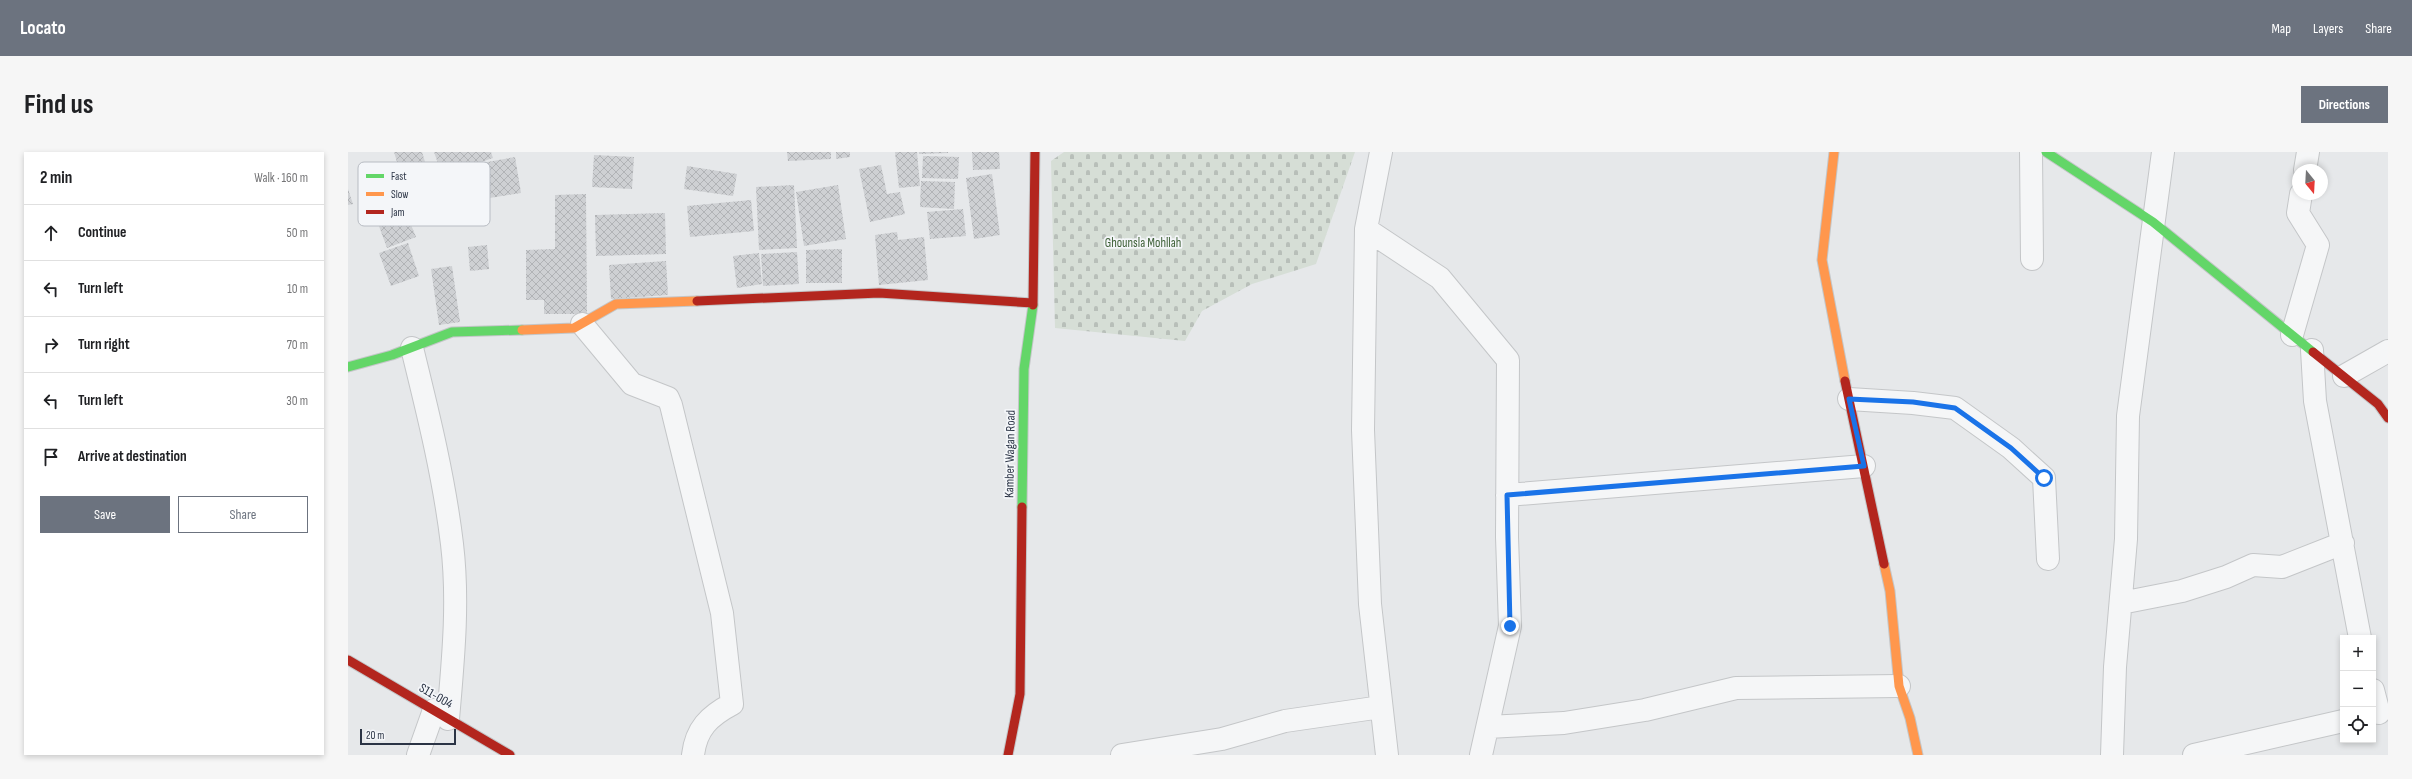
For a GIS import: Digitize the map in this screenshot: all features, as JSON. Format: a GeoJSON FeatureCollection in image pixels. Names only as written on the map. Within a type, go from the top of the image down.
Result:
{"type":"FeatureCollection","features":[{"type":"Feature","properties":{"kind":"street","name":"Kamber Wagan Road"},"geometry":{"type":"LineString","coordinates":[[1008,755],[1020,694],[1024,369],[1033,303],[1035,152]]}},
{"type":"Feature","properties":{"kind":"street"},"geometry":{"type":"LineString","coordinates":[[1381,152],[1366,228],[1364,446],[1370,604],[1387,755]]}},
{"type":"Feature","properties":{"kind":"street"},"geometry":{"type":"LineString","coordinates":[[1834,152],[1822,260],[1849,399],[1890,591],[1899,686],[1910,718],[1918,755]]}},
{"type":"Feature","properties":{"kind":"street"},"geometry":{"type":"LineString","coordinates":[[2031,152],[2032,259]]}},
{"type":"Feature","properties":{"kind":"street"},"geometry":{"type":"LineString","coordinates":[[2046,152],[2153,222],[2378,404],[2388,418]]}},
{"type":"Feature","properties":{"kind":"street"},"geometry":{"type":"LineString","coordinates":[[2112,755],[2115,667],[2126,538],[2128,416],[2163,152]]}},
{"type":"Feature","properties":{"kind":"street"},"geometry":{"type":"LineString","coordinates":[[2306,164],[2308,152]]}},
{"type":"Feature","properties":{"kind":"street"},"geometry":{"type":"LineString","coordinates":[[2292,335],[2318,245],[2298,212],[2300,200]]}},
{"type":"Feature","properties":{"kind":"street"},"geometry":{"type":"LineString","coordinates":[[1366,228],[1440,278],[1508,360],[1507,495],[1510,626],[1481,755]]}},
{"type":"Feature","properties":{"kind":"street"},"geometry":{"type":"LineString","coordinates":[[348,367],[412,348],[452,332],[574,328],[616,304],[880,293],[1033,303]]}},
{"type":"Feature","properties":{"kind":"street"},"geometry":{"type":"LineString","coordinates":[[582,324],[632,384],[668,398],[671,405],[722,613],[730,669],[732,704],[715,713],[695,738],[693,755]]}},
{"type":"Feature","properties":{"kind":"street"},"geometry":{"type":"LineString","coordinates":[[412,348],[438,454],[452,545],[455,633],[441,714],[418,755]]}},
{"type":"Feature","properties":{"kind":"street"},"geometry":{"type":"LineString","coordinates":[[2312,350],[2315,401],[2359,635]]}},
{"type":"Feature","properties":{"kind":"street"},"geometry":{"type":"LineString","coordinates":[[2344,376],[2388,351]]}},
{"type":"Feature","properties":{"kind":"street"},"geometry":{"type":"LineString","coordinates":[[1849,399],[1913,402],[1955,408],[2011,448],[2044,478],[2048,559]]}},
{"type":"Feature","properties":{"kind":"street"},"geometry":{"type":"LineString","coordinates":[[1507,495],[1864,466]]}},
{"type":"Feature","properties":{"kind":"street"},"geometry":{"type":"LineString","coordinates":[[2120,603],[2182,591],[2226,577],[2253,565],[2282,567],[2343,542]]}},
{"type":"Feature","properties":{"kind":"street","name":"S11-004"},"geometry":{"type":"LineString","coordinates":[[348,660],[510,755]]}},
{"type":"Feature","properties":{"kind":"street"},"geometry":{"type":"LineString","coordinates":[[1488,727],[1564,723],[1645,710],[1736,688],[1899,686]]}},
{"type":"Feature","properties":{"kind":"street"},"geometry":{"type":"LineString","coordinates":[[2376,699],[2380,712]]}},
{"type":"Feature","properties":{"kind":"street"},"geometry":{"type":"LineString","coordinates":[[1122,755],[1222,739],[1285,721],[1381,707]]}},
{"type":"Feature","properties":{"kind":"street"},"geometry":{"type":"LineString","coordinates":[[2194,755],[2228,751],[2340,722]]}},
{"type":"Feature","properties":{"kind":"green space","name":"Ghounsla Mohllah"},"geometry":{"type":"Polygon","coordinates":[[[1064,152],[1355,152],[1316,264],[1252,284],[1202,311],[1185,341],[1055,328],[1051,161],[1064,152]]]}},
{"type":"Feature","properties":{"kind":"building"},"geometry":{"type":"Polygon","coordinates":[[[394,152],[422,152],[425,162],[397,162],[394,152]]]}},
{"type":"Feature","properties":{"kind":"building"},"geometry":{"type":"Polygon","coordinates":[[[434,152],[491,152],[493,158],[481,162],[437,162],[434,152]]]}},
{"type":"Feature","properties":{"kind":"building"},"geometry":{"type":"Polygon","coordinates":[[[787,152],[831,152],[831,159],[788,161],[787,152]]]}},
{"type":"Feature","properties":{"kind":"building"},"geometry":{"type":"Polygon","coordinates":[[[836,152],[850,152],[850,157],[836,159],[836,152]]]}},
{"type":"Feature","properties":{"kind":"building"},"geometry":{"type":"Polygon","coordinates":[[[895,152],[917,152],[920,186],[899,188],[895,152]]]}},
{"type":"Feature","properties":{"kind":"building"},"geometry":{"type":"Polygon","coordinates":[[[919,152],[948,152],[948,153],[919,154],[919,152]]]}},
{"type":"Feature","properties":{"kind":"building"},"geometry":{"type":"Polygon","coordinates":[[[972,152],[999,152],[1000,169],[973,170],[972,152]]]}},
{"type":"Feature","properties":{"kind":"building"},"geometry":{"type":"Polygon","coordinates":[[[594,155],[634,157],[632,189],[592,187],[594,155]]]}},
{"type":"Feature","properties":{"kind":"building"},"geometry":{"type":"Polygon","coordinates":[[[923,156],[959,157],[958,179],[922,178],[923,156]]]}},
{"type":"Feature","properties":{"kind":"building"},"geometry":{"type":"Polygon","coordinates":[[[515,157],[521,193],[490,198],[490,162],[487,162],[515,157]]]}},
{"type":"Feature","properties":{"kind":"building"},"geometry":{"type":"Polygon","coordinates":[[[881,165],[887,194],[900,192],[905,214],[870,222],[859,169],[881,165]]]}},
{"type":"Feature","properties":{"kind":"building"},"geometry":{"type":"Polygon","coordinates":[[[687,166],[737,174],[733,196],[684,189],[687,166]]]}},
{"type":"Feature","properties":{"kind":"building"},"geometry":{"type":"Polygon","coordinates":[[[992,174],[1000,235],[974,239],[966,178],[992,174]]]}},
{"type":"Feature","properties":{"kind":"building"},"geometry":{"type":"Polygon","coordinates":[[[921,181],[955,182],[954,209],[920,207],[921,181]]]}},
{"type":"Feature","properties":{"kind":"building"},"geometry":{"type":"Polygon","coordinates":[[[794,185],[797,248],[759,250],[756,187],[794,185]]]}},
{"type":"Feature","properties":{"kind":"building"},"geometry":{"type":"Polygon","coordinates":[[[838,185],[846,239],[804,246],[796,192],[838,185]]]}},
{"type":"Feature","properties":{"kind":"building"},"geometry":{"type":"Polygon","coordinates":[[[348,189],[353,204],[348,205],[348,189]]]}},
{"type":"Feature","properties":{"kind":"building"},"geometry":{"type":"Polygon","coordinates":[[[586,194],[587,314],[544,314],[544,300],[526,300],[526,250],[555,249],[555,195],[586,194]]]}},
{"type":"Feature","properties":{"kind":"building"},"geometry":{"type":"Polygon","coordinates":[[[751,200],[754,231],[690,237],[687,206],[751,200]]]}},
{"type":"Feature","properties":{"kind":"building"},"geometry":{"type":"Polygon","coordinates":[[[963,209],[966,236],[930,239],[927,212],[963,209]]]}},
{"type":"Feature","properties":{"kind":"building"},"geometry":{"type":"Polygon","coordinates":[[[665,213],[666,254],[596,256],[595,215],[665,213]]]}},
{"type":"Feature","properties":{"kind":"building"},"geometry":{"type":"Polygon","coordinates":[[[379,226],[412,226],[416,237],[387,248],[379,226]]]}},
{"type":"Feature","properties":{"kind":"building"},"geometry":{"type":"Polygon","coordinates":[[[897,232],[898,240],[924,237],[928,280],[879,285],[875,235],[897,232]]]}},
{"type":"Feature","properties":{"kind":"building"},"geometry":{"type":"Polygon","coordinates":[[[408,243],[419,276],[391,286],[379,253],[408,243]]]}},
{"type":"Feature","properties":{"kind":"building"},"geometry":{"type":"Polygon","coordinates":[[[487,245],[489,269],[470,271],[468,247],[487,245]]]}},
{"type":"Feature","properties":{"kind":"building"},"geometry":{"type":"Polygon","coordinates":[[[842,249],[842,283],[806,283],[806,250],[842,249]]]}},
{"type":"Feature","properties":{"kind":"building"},"geometry":{"type":"Polygon","coordinates":[[[797,252],[799,284],[763,286],[761,254],[797,252]]]}},
{"type":"Feature","properties":{"kind":"building"},"geometry":{"type":"Polygon","coordinates":[[[759,253],[762,284],[737,288],[733,256],[759,253]]]}},
{"type":"Feature","properties":{"kind":"building"},"geometry":{"type":"Polygon","coordinates":[[[666,261],[668,295],[611,299],[609,265],[666,261]]]}},
{"type":"Feature","properties":{"kind":"building"},"geometry":{"type":"Polygon","coordinates":[[[452,266],[460,322],[439,325],[431,269],[452,266]]]}},
{"type":"Feature","properties":{"kind":"traffic: fast"},"geometry":{"type":"LineString","coordinates":[[2046,152],[2153,222],[2313,352]]}},
{"type":"Feature","properties":{"kind":"traffic: fast"},"geometry":{"type":"LineString","coordinates":[[1022,507],[1024,369],[1033,305]]}},
{"type":"Feature","properties":{"kind":"traffic: fast"},"geometry":{"type":"LineString","coordinates":[[348,367],[392,355],[452,332],[522,330]]}},
{"type":"Feature","properties":{"kind":"traffic: slow"},"geometry":{"type":"LineString","coordinates":[[1834,152],[1822,260],[1845,381]]}},
{"type":"Feature","properties":{"kind":"traffic: slow"},"geometry":{"type":"LineString","coordinates":[[522,330],[574,328],[616,304],[697,301]]}},
{"type":"Feature","properties":{"kind":"traffic: slow"},"geometry":{"type":"LineString","coordinates":[[1884,564],[1890,591],[1899,686],[1910,718],[1918,755]]}},
{"type":"Feature","properties":{"kind":"traffic: jam"},"geometry":{"type":"LineString","coordinates":[[1033,305],[1035,152]]}},
{"type":"Feature","properties":{"kind":"traffic: jam"},"geometry":{"type":"LineString","coordinates":[[697,301],[879,293],[1033,303]]}},
{"type":"Feature","properties":{"kind":"traffic: jam"},"geometry":{"type":"LineString","coordinates":[[2313,352],[2378,404],[2388,418]]}},
{"type":"Feature","properties":{"kind":"traffic: jam"},"geometry":{"type":"LineString","coordinates":[[1845,381],[1884,564]]}},
{"type":"Feature","properties":{"kind":"traffic: jam"},"geometry":{"type":"LineString","coordinates":[[1008,755],[1020,694],[1022,507]]}},
{"type":"Feature","properties":{"kind":"traffic: jam"},"geometry":{"type":"LineString","coordinates":[[348,660],[510,755]]}},
{"type":"Feature","properties":{"kind":"route"},"geometry":{"type":"LineString","coordinates":[[1510,626],[1507,495],[1864,466],[1849,399],[1913,402],[1955,408],[2011,448],[2044,478]]}}]}
